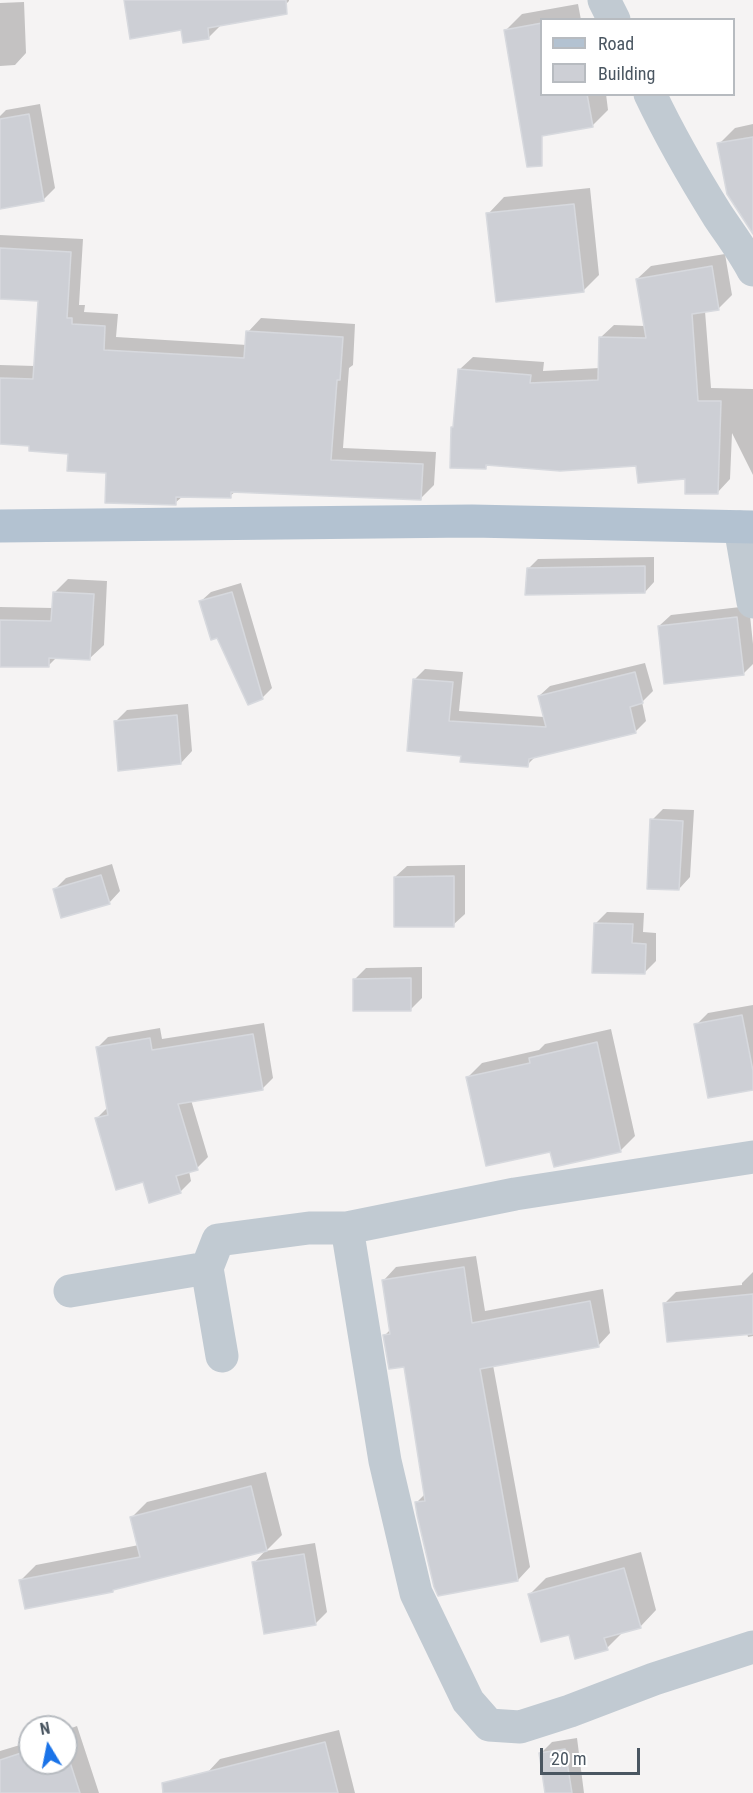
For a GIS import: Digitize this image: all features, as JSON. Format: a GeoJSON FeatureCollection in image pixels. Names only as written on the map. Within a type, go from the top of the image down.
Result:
{"type":"FeatureCollection","features":[{"type":"Feature","properties":{"kind":"main road"},"geometry":{"type":"LineString","coordinates":[[0,526],[472,521],[746,527]]}},
{"type":"Feature","properties":{"kind":"street"},"geometry":{"type":"LineString","coordinates":[[604,0],[613,18]]}},
{"type":"Feature","properties":{"kind":"street"},"geometry":{"type":"LineString","coordinates":[[651,96],[669,135],[753,270]]}},
{"type":"Feature","properties":{"kind":"street"},"geometry":{"type":"LineString","coordinates":[[746,527],[753,602]]}},
{"type":"Feature","properties":{"kind":"street"},"geometry":{"type":"LineString","coordinates":[[222,1356],[207,1268],[218,1240],[309,1228],[347,1228],[515,1194],[753,1157]]}},
{"type":"Feature","properties":{"kind":"street"},"geometry":{"type":"LineString","coordinates":[[347,1228],[385,1461],[416,1593],[468,1701],[489,1725],[520,1727],[654,1679],[753,1647]]}},
{"type":"Feature","properties":{"kind":"street"},"geometry":{"type":"LineString","coordinates":[[70,1291],[207,1268]]}},
{"type":"Feature","properties":{"kind":"building"},"geometry":{"type":"Polygon","coordinates":[[[124,0],[286,0],[287,14],[208,28],[209,39],[183,43],[181,30],[130,39],[124,0]]]}},
{"type":"Feature","properties":{"kind":"building"},"geometry":{"type":"Polygon","coordinates":[[[540,23],[540,96],[587,96],[593,127],[542,136],[542,166],[527,167],[504,30],[540,23]]]}},
{"type":"Feature","properties":{"kind":"building"},"geometry":{"type":"Polygon","coordinates":[[[29,114],[44,201],[0,209],[0,119],[29,114]]]}},
{"type":"Feature","properties":{"kind":"building"},"geometry":{"type":"Polygon","coordinates":[[[753,137],[753,234],[727,194],[717,143],[753,137]]]}},
{"type":"Feature","properties":{"kind":"building"},"geometry":{"type":"Polygon","coordinates":[[[574,204],[584,292],[496,302],[486,213],[574,204]]]}},
{"type":"Feature","properties":{"kind":"building"},"geometry":{"type":"Polygon","coordinates":[[[0,248],[71,252],[67,318],[72,318],[72,324],[105,326],[104,350],[244,358],[246,331],[343,337],[331,460],[423,464],[421,500],[231,492],[231,498],[176,497],[176,505],[105,503],[106,473],[67,471],[68,454],[29,451],[29,446],[0,444],[0,378],[33,379],[38,301],[0,299],[0,248]]]}},
{"type":"Feature","properties":{"kind":"building"},"geometry":{"type":"Polygon","coordinates":[[[712,266],[719,310],[692,314],[698,401],[721,401],[718,494],[685,494],[685,479],[638,483],[636,466],[560,471],[486,465],[486,469],[450,468],[451,427],[453,427],[458,369],[531,375],[530,383],[598,380],[599,337],[646,338],[636,279],[712,266]]]}},
{"type":"Feature","properties":{"kind":"building"},"geometry":{"type":"Polygon","coordinates":[[[645,566],[645,593],[525,595],[527,568],[645,566]]]}},
{"type":"Feature","properties":{"kind":"building"},"geometry":{"type":"Polygon","coordinates":[[[53,592],[94,594],[90,660],[49,658],[49,667],[0,667],[0,620],[51,621],[53,592]]]}},
{"type":"Feature","properties":{"kind":"building"},"geometry":{"type":"Polygon","coordinates":[[[232,592],[263,699],[248,705],[217,638],[211,640],[199,601],[232,592]]]}},
{"type":"Feature","properties":{"kind":"building"},"geometry":{"type":"Polygon","coordinates":[[[737,617],[744,675],[664,684],[658,626],[737,617]]]}},
{"type":"Feature","properties":{"kind":"building"},"geometry":{"type":"Polygon","coordinates":[[[635,672],[643,703],[630,707],[636,733],[529,759],[528,767],[460,762],[461,756],[407,751],[413,679],[453,682],[449,721],[546,727],[538,696],[635,672]]]}},
{"type":"Feature","properties":{"kind":"building"},"geometry":{"type":"Polygon","coordinates":[[[177,715],[181,764],[118,771],[114,721],[177,715]]]}},
{"type":"Feature","properties":{"kind":"building"},"geometry":{"type":"Polygon","coordinates":[[[650,819],[683,821],[679,890],[647,889],[650,819]]]}},
{"type":"Feature","properties":{"kind":"building"},"geometry":{"type":"Polygon","coordinates":[[[101,875],[110,904],[61,918],[53,889],[101,875]]]}},
{"type":"Feature","properties":{"kind":"building"},"geometry":{"type":"Polygon","coordinates":[[[454,876],[454,927],[394,927],[394,877],[454,876]]]}},
{"type":"Feature","properties":{"kind":"building"},"geometry":{"type":"Polygon","coordinates":[[[594,923],[633,924],[632,943],[646,944],[645,974],[592,973],[594,923]]]}},
{"type":"Feature","properties":{"kind":"building"},"geometry":{"type":"Polygon","coordinates":[[[411,978],[411,1011],[353,1011],[353,979],[411,978]]]}},
{"type":"Feature","properties":{"kind":"building"},"geometry":{"type":"Polygon","coordinates":[[[742,1015],[753,1071],[753,1090],[708,1098],[694,1024],[742,1015]]]}},
{"type":"Feature","properties":{"kind":"building"},"geometry":{"type":"Polygon","coordinates":[[[253,1034],[263,1090],[178,1104],[198,1170],[176,1176],[181,1193],[149,1203],[143,1182],[116,1190],[95,1118],[108,1115],[96,1047],[150,1038],[152,1050],[253,1034]]]}},
{"type":"Feature","properties":{"kind":"building"},"geometry":{"type":"Polygon","coordinates":[[[597,1042],[621,1152],[554,1167],[550,1152],[486,1166],[466,1077],[530,1063],[529,1058],[597,1042]]]}},
{"type":"Feature","properties":{"kind":"building"},"geometry":{"type":"Polygon","coordinates":[[[464,1267],[472,1323],[590,1301],[599,1347],[480,1369],[518,1581],[438,1596],[415,1502],[425,1501],[404,1367],[389,1369],[383,1335],[390,1334],[382,1280],[464,1267]]]}},
{"type":"Feature","properties":{"kind":"building"},"geometry":{"type":"Polygon","coordinates":[[[753,1294],[753,1334],[667,1342],[663,1303],[753,1294]]]}},
{"type":"Feature","properties":{"kind":"building"},"geometry":{"type":"Polygon","coordinates":[[[251,1486],[267,1551],[113,1590],[113,1592],[25,1609],[19,1580],[140,1557],[130,1517],[251,1486]]]}},
{"type":"Feature","properties":{"kind":"building"},"geometry":{"type":"Polygon","coordinates":[[[304,1554],[316,1625],[264,1634],[252,1562],[304,1554]]]}},
{"type":"Feature","properties":{"kind":"building"},"geometry":{"type":"Polygon","coordinates":[[[624,1568],[641,1628],[604,1638],[608,1650],[575,1659],[569,1635],[541,1642],[528,1594],[624,1568]]]}},
{"type":"Feature","properties":{"kind":"building"},"geometry":{"type":"Polygon","coordinates":[[[325,1742],[338,1793],[163,1793],[162,1783],[325,1742]]]}},
{"type":"Feature","properties":{"kind":"building"},"geometry":{"type":"Polygon","coordinates":[[[565,1749],[572,1793],[545,1793],[539,1753],[565,1749]]]}},
{"type":"Feature","properties":{"kind":"building"},"geometry":{"type":"Polygon","coordinates":[[[18,1754],[18,1775],[74,1775],[80,1793],[0,1793],[0,1760],[18,1754]]]}}]}
